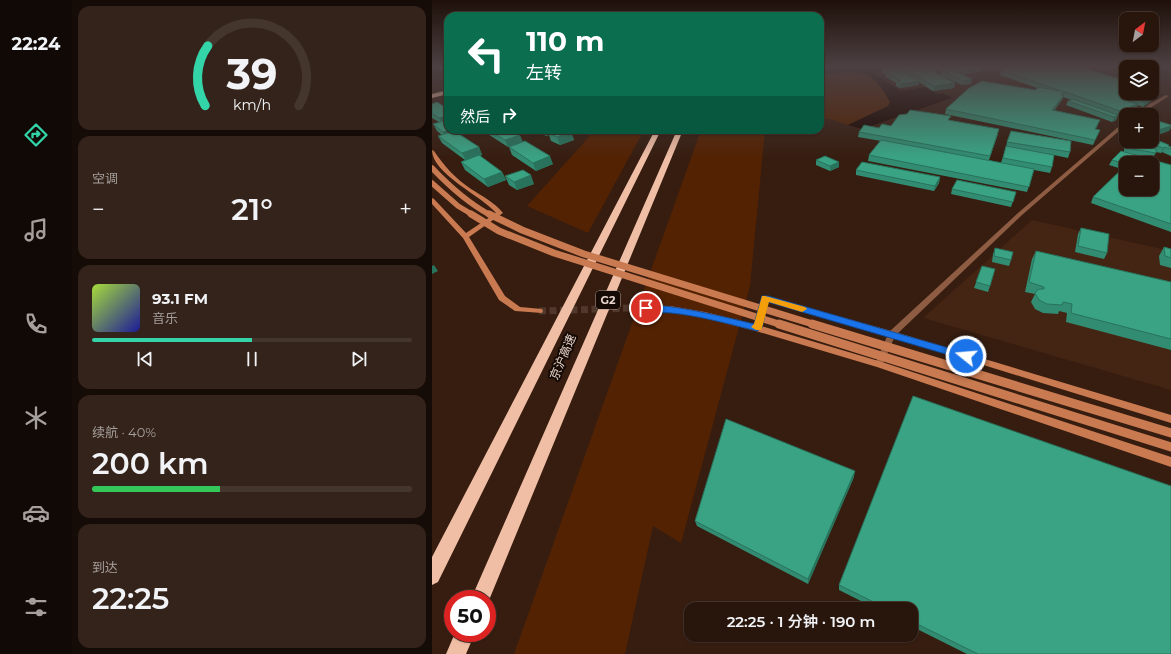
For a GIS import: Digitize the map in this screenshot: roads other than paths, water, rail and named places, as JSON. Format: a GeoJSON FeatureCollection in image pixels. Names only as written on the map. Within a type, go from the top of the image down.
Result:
{"type":"FeatureCollection","features":[{"type":"Feature","properties":{"kind":"highway","name":"京沪高速"},"geometry":{"type":"LineString","coordinates":[[432,576],[656,134]]}},
{"type":"Feature","properties":{"kind":"highway","name":"京沪高速"},"geometry":{"type":"LineString","coordinates":[[484,590],[678,134]]}},
{"type":"Feature","properties":{"kind":"highway"},"geometry":{"type":"LineString","coordinates":[[456,654],[461,642]]}},
{"type":"Feature","properties":{"kind":"main road"},"geometry":{"type":"LineString","coordinates":[[432,152],[450,174],[468,189],[496,207],[500,212],[490,221],[476,227],[466,237]]}},
{"type":"Feature","properties":{"kind":"main road"},"geometry":{"type":"LineString","coordinates":[[432,168],[448,187],[496,219],[534,236],[584,254],[1171,433]]}},
{"type":"Feature","properties":{"kind":"main road"},"geometry":{"type":"LineString","coordinates":[[432,183],[458,206],[485,222],[499,230],[554,253],[1171,447]]}},
{"type":"Feature","properties":{"kind":"main road"},"geometry":{"type":"LineString","coordinates":[[432,200],[466,237],[502,298],[518,309],[539,311]]}},
{"type":"Feature","properties":{"kind":"main road"},"geometry":{"type":"LineString","coordinates":[[757,328],[765,298],[892,334],[1171,419]]}},
{"type":"Feature","properties":{"kind":"main road"},"geometry":{"type":"LineString","coordinates":[[633,308],[670,310],[698,314],[757,328],[879,364],[1171,462]]}},
{"type":"Feature","properties":{"kind":"street"},"geometry":{"type":"LineString","coordinates":[[1146,108],[1166,97]]}},
{"type":"Feature","properties":{"kind":"street"},"geometry":{"type":"LineString","coordinates":[[879,364],[892,334],[1020,214],[1119,129]]}},
{"type":"Feature","properties":{"kind":"tunnel"},"geometry":{"type":"LineString","coordinates":[[539,311],[633,308]]}}]}
